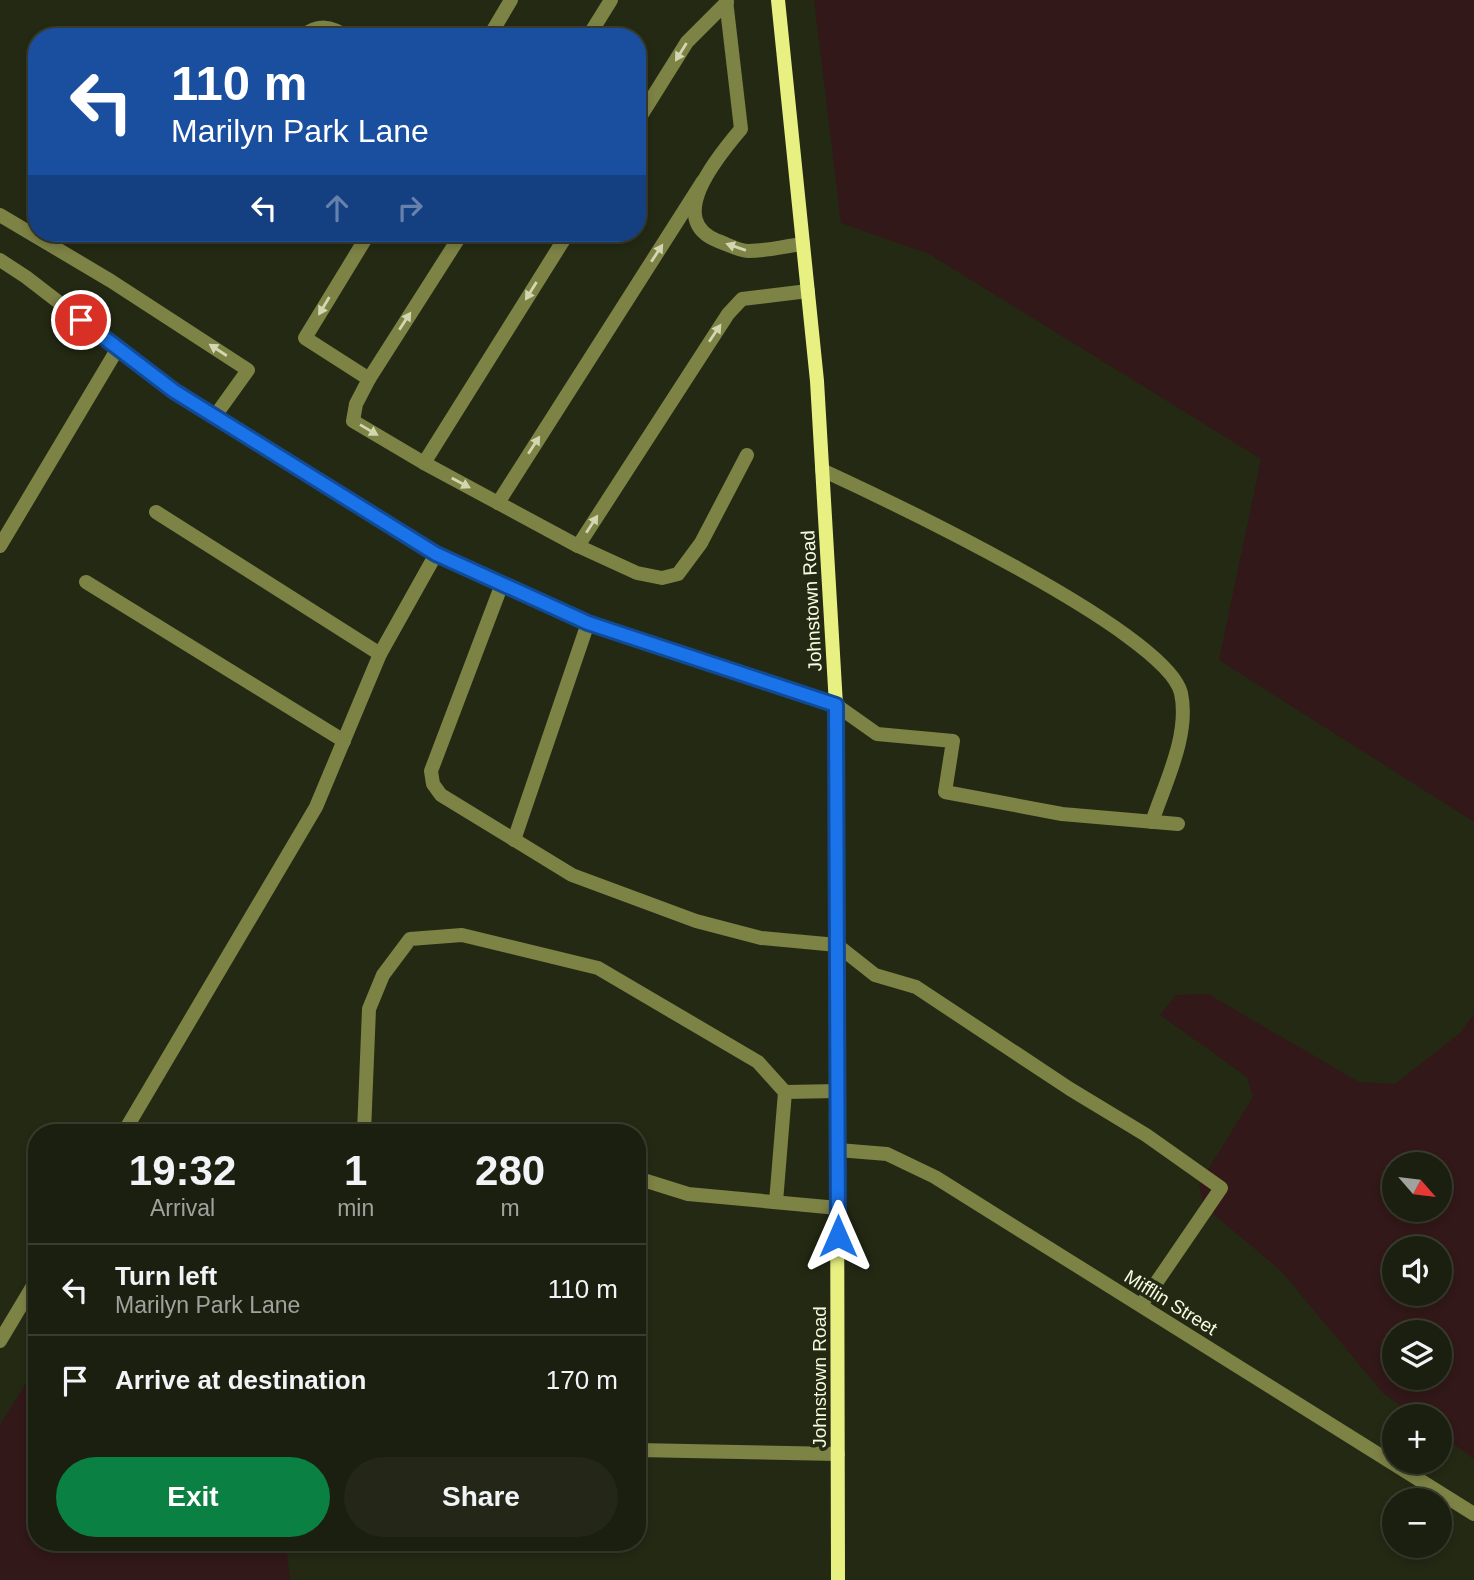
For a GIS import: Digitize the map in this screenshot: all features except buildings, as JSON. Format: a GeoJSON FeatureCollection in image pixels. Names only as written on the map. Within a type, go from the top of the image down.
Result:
{"type":"FeatureCollection","features":[{"type":"Feature","properties":{"kind":"main road","name":"Johnstown Road"},"geometry":{"type":"LineString","coordinates":[[778,0],[817,381],[836,705],[838,1580]]}},
{"type":"Feature","properties":{"kind":"street"},"geometry":{"type":"LineString","coordinates":[[494,28],[511,0]]}},
{"type":"Feature","properties":{"kind":"street"},"geometry":{"type":"LineString","coordinates":[[594,28],[611,0]]}},
{"type":"Feature","properties":{"kind":"street"},"geometry":{"type":"LineString","coordinates":[[646,108],[687,42],[727,1]]}},
{"type":"Feature","properties":{"kind":"street"},"geometry":{"type":"LineString","coordinates":[[498,503],[717,158],[741,129],[727,1]]}},
{"type":"Feature","properties":{"kind":"street"},"geometry":{"type":"LineString","coordinates":[[315,28],[332,28]]}},
{"type":"Feature","properties":{"kind":"street"},"geometry":{"type":"LineString","coordinates":[[703,181],[694,206],[699,227],[712,238],[746,252],[803,244]]}},
{"type":"Feature","properties":{"kind":"street"},"geometry":{"type":"LineString","coordinates":[[0,215],[28,232]]}},
{"type":"Feature","properties":{"kind":"street"},"geometry":{"type":"LineString","coordinates":[[45,242],[248,370],[215,416]]}},
{"type":"Feature","properties":{"kind":"street"},"geometry":{"type":"LineString","coordinates":[[363,242],[304,338],[369,379]]}},
{"type":"Feature","properties":{"kind":"street"},"geometry":{"type":"LineString","coordinates":[[456,242],[369,379],[356,404],[354,421],[424,463],[578,546],[637,573],[662,578],[678,574],[701,543],[747,455]]}},
{"type":"Feature","properties":{"kind":"street"},"geometry":{"type":"LineString","coordinates":[[424,463],[562,242]]}},
{"type":"Feature","properties":{"kind":"street"},"geometry":{"type":"LineString","coordinates":[[0,260],[174,391],[436,554],[588,623],[836,705],[877,734],[953,741],[945,792],[1062,814],[1178,824]]}},
{"type":"Feature","properties":{"kind":"street"},"geometry":{"type":"LineString","coordinates":[[578,546],[728,314],[743,299],[808,291]]}},
{"type":"Feature","properties":{"kind":"street"},"geometry":{"type":"LineString","coordinates":[[0,546],[118,348]]}},
{"type":"Feature","properties":{"kind":"street"},"geometry":{"type":"LineString","coordinates":[[822,470],[987,550],[1085,609],[1145,649],[1170,672],[1181,691],[1183,717],[1176,750],[1152,822]]}},
{"type":"Feature","properties":{"kind":"street"},"geometry":{"type":"LineString","coordinates":[[156,512],[380,654]]}},
{"type":"Feature","properties":{"kind":"street"},"geometry":{"type":"LineString","coordinates":[[129,1124],[316,807],[380,654],[436,554]]}},
{"type":"Feature","properties":{"kind":"street"},"geometry":{"type":"LineString","coordinates":[[86,582],[344,741]]}},
{"type":"Feature","properties":{"kind":"street"},"geometry":{"type":"LineString","coordinates":[[502,584],[431,771],[433,784],[441,795],[572,875],[696,921],[761,938],[837,945],[875,975],[916,987],[1146,1135],[1221,1188],[1140,1306]]}},
{"type":"Feature","properties":{"kind":"street"},"geometry":{"type":"LineString","coordinates":[[514,839],[588,623]]}},
{"type":"Feature","properties":{"kind":"street"},"geometry":{"type":"LineString","coordinates":[[364,1124],[369,1009],[383,975],[410,939],[462,935],[598,968],[758,1062],[785,1093],[776,1202]]}},
{"type":"Feature","properties":{"kind":"street"},"geometry":{"type":"LineString","coordinates":[[785,1093],[838,1091]]}},
{"type":"Feature","properties":{"kind":"street","name":"Mifflin Street"},"geometry":{"type":"LineString","coordinates":[[838,1150],[887,1153],[935,1177],[1474,1514]]}},
{"type":"Feature","properties":{"kind":"street"},"geometry":{"type":"LineString","coordinates":[[646,1181],[688,1194],[838,1208]]}},
{"type":"Feature","properties":{"kind":"street"},"geometry":{"type":"LineString","coordinates":[[0,1341],[28,1294]]}},
{"type":"Feature","properties":{"kind":"street"},"geometry":{"type":"LineString","coordinates":[[646,1450],[838,1454]]}},
{"type":"Feature","properties":{"kind":"shaded area"},"geometry":{"type":"Polygon","coordinates":[[[814,0],[1474,0],[1474,822],[1219,660],[1261,459],[929,254],[841,223],[814,0]]]}},
{"type":"Feature","properties":{"kind":"shaded area"},"geometry":{"type":"Polygon","coordinates":[[[1208,994],[1359,1082],[1395,1084],[1460,1033],[1474,1014],[1474,1459],[1452,1443],[1452,1404],[1398,1404],[1383,1393],[1281,1271],[1203,1205],[1199,1184],[1253,1097],[1247,1077],[1160,1015],[1176,995],[1208,994]]]}},
{"type":"Feature","properties":{"kind":"shaded area"},"geometry":{"type":"Polygon","coordinates":[[[28,1380],[28,1551],[287,1551],[290,1580],[0,1580],[0,1425],[28,1380]]]}},
{"type":"Feature","properties":{"kind":"route"},"geometry":{"type":"LineString","coordinates":[[81,320],[174,391],[436,554],[588,623],[836,705],[838,1236]]}}]}
